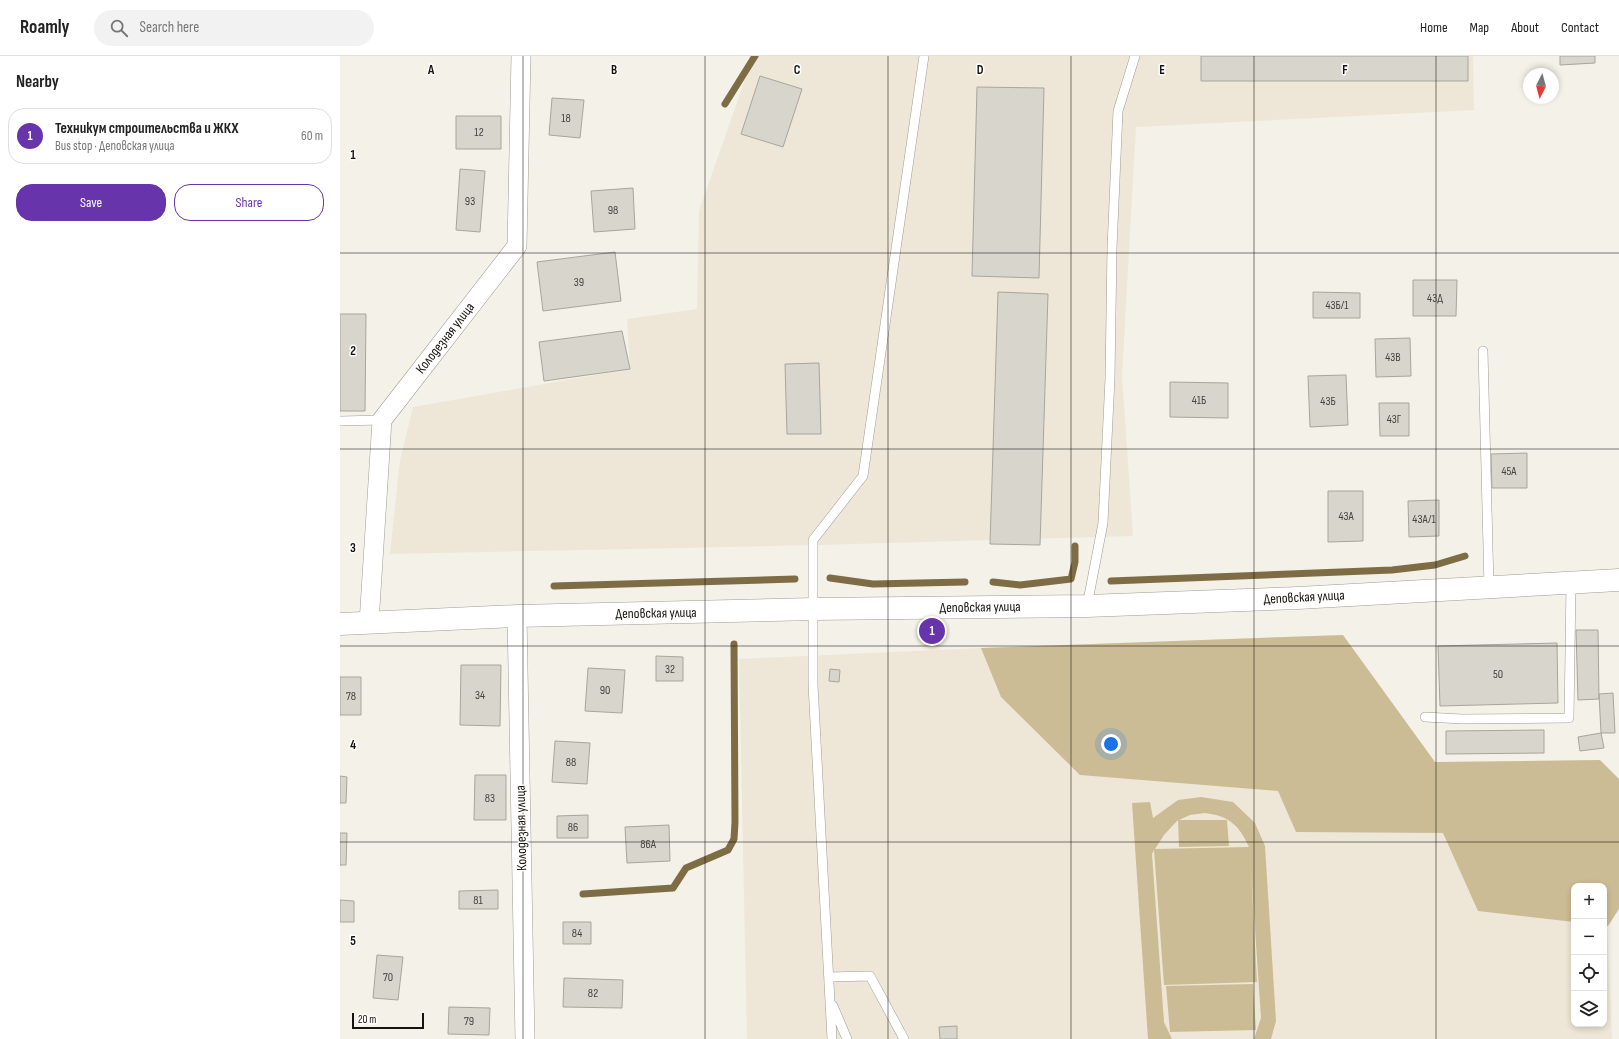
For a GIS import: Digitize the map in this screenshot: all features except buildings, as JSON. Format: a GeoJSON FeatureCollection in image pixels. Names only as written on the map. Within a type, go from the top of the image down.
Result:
{"type":"FeatureCollection","features":[{"type":"Feature","properties":{"kind":"street","name":"Колодезная улица"},"geometry":{"type":"LineString","coordinates":[[382,420],[517,246],[521,56]]}},
{"type":"Feature","properties":{"kind":"street"},"geometry":{"type":"LineString","coordinates":[[369,623],[382,420]]}},
{"type":"Feature","properties":{"kind":"street","name":"Деповская улица"},"geometry":{"type":"LineString","coordinates":[[340,624],[517,616],[814,609],[1087,606],[1298,598],[1489,587],[1571,584],[1619,580]]}},
{"type":"Feature","properties":{"kind":"street","name":"Колодезная улица"},"geometry":{"type":"LineString","coordinates":[[517,616],[525,1039]]}},
{"type":"Feature","properties":{"kind":"lane"},"geometry":{"type":"LineString","coordinates":[[832,1039],[813,685],[813,540],[864,476],[924,56]]}},
{"type":"Feature","properties":{"kind":"lane"},"geometry":{"type":"LineString","coordinates":[[1087,606],[1103,523],[1110,378],[1112,248],[1118,111],[1135,56]]}},
{"type":"Feature","properties":{"kind":"lane"},"geometry":{"type":"LineString","coordinates":[[1483,351],[1489,587]]}},
{"type":"Feature","properties":{"kind":"lane"},"geometry":{"type":"LineString","coordinates":[[340,421],[382,420]]}},
{"type":"Feature","properties":{"kind":"lane"},"geometry":{"type":"LineString","coordinates":[[1425,717],[1462,719],[1570,718],[1571,584]]}},
{"type":"Feature","properties":{"kind":"lane"},"geometry":{"type":"LineString","coordinates":[[829,978],[870,976],[904,1039]]}},
{"type":"Feature","properties":{"kind":"lane"},"geometry":{"type":"LineString","coordinates":[[830,1000],[848,1039]]}},
{"type":"Feature","properties":{"kind":"shaded area"},"geometry":{"type":"Polygon","coordinates":[[[756,56],[1473,56],[1474,110],[1136,127],[1122,376],[1133,536],[819,545],[390,554],[400,460],[413,407],[630,369],[627,319],[697,309],[699,211],[749,68],[756,56]]]}},
{"type":"Feature","properties":{"kind":"shaded area"},"geometry":{"type":"Polygon","coordinates":[[[1343,635],[1353,770],[1435,762],[1600,760],[1605,883],[1571,883],[1571,1027],[1607,1027],[1607,923],[1612,1039],[747,1039],[739,659],[981,648],[1343,635]]]}},
{"type":"Feature","properties":{"kind":"shaded area"},"geometry":{"type":"Polygon","coordinates":[[[1343,635],[1435,762],[1600,760],[1619,779],[1619,909],[1607,926],[1607,883],[1571,883],[1571,922],[1478,911],[1443,833],[1296,832],[1278,791],[1080,775],[1001,697],[981,648],[1343,635]]]}},
{"type":"Feature","properties":{"kind":"shaded area"},"geometry":{"type":"Polygon","coordinates":[[[1201,797],[1233,802],[1255,823],[1265,846],[1276,1021],[1271,1039],[1254,1039],[1261,1018],[1251,870],[1257,982],[1164,985],[1154,850],[1152,854],[1164,1022],[1172,1039],[1148,1039],[1132,803],[1150,802],[1153,818],[1178,800],[1201,797]],[[1205,813],[1190,815],[1179,820],[1227,820],[1229,846],[1179,847],[1178,820],[1164,835],[1155,849],[1249,847],[1237,827],[1227,819],[1205,813]]]}},
{"type":"Feature","properties":{"kind":"shaded area"},"geometry":{"type":"Polygon","coordinates":[[[1253,984],[1256,1030],[1170,1032],[1166,986],[1253,984]]]}},
{"type":"Feature","properties":{"kind":"waterway"},"geometry":{"type":"LineString","coordinates":[[725,104],[755,56]]}},
{"type":"Feature","properties":{"kind":"waterway"},"geometry":{"type":"LineString","coordinates":[[993,582],[1020,585],[1071,579],[1075,562],[1075,546]]}},
{"type":"Feature","properties":{"kind":"waterway"},"geometry":{"type":"LineString","coordinates":[[1111,581],[1392,570],[1435,565],[1465,556]]}},
{"type":"Feature","properties":{"kind":"waterway"},"geometry":{"type":"LineString","coordinates":[[830,578],[873,584],[965,582]]}},
{"type":"Feature","properties":{"kind":"waterway"},"geometry":{"type":"LineString","coordinates":[[554,586],[795,579]]}},
{"type":"Feature","properties":{"kind":"waterway"},"geometry":{"type":"LineString","coordinates":[[583,894],[673,888],[686,868],[728,850],[734,839],[735,822],[734,644]]}},
{"type":"Feature","properties":{"kind":"place","name":"Техникум строительства и ЖКХ"},"geometry":{"type":"Point","coordinates":[932,631]}}]}
